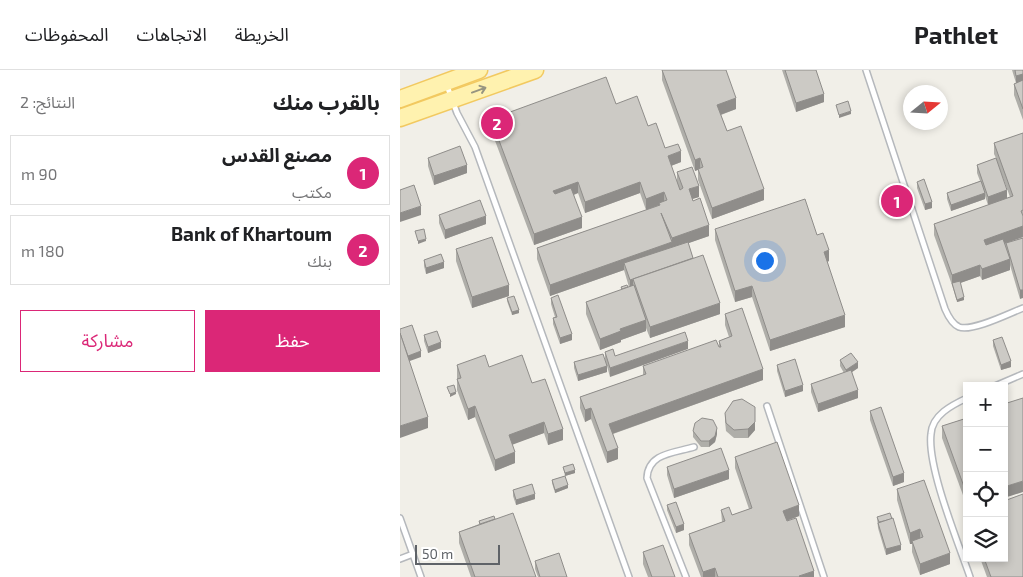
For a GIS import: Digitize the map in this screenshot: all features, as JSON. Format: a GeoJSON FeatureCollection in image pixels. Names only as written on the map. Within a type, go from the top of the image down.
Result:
{"type":"FeatureCollection","features":[{"type":"Feature","properties":{"kind":"main road"},"geometry":{"type":"LineString","coordinates":[[400,98],[479,70]]}},
{"type":"Feature","properties":{"kind":"main road"},"geometry":{"type":"LineString","coordinates":[[400,118],[535,70]]}},
{"type":"Feature","properties":{"kind":"lane"},"geometry":{"type":"LineString","coordinates":[[866,70],[945,310],[951,322],[960,328],[973,327],[1023,308]]}},
{"type":"Feature","properties":{"kind":"lane"},"geometry":{"type":"LineString","coordinates":[[446,82],[457,113],[475,147],[629,577]]}},
{"type":"Feature","properties":{"kind":"lane"},"geometry":{"type":"LineString","coordinates":[[1004,382],[1023,374]]}},
{"type":"Feature","properties":{"kind":"lane"},"geometry":{"type":"LineString","coordinates":[[963,400],[951,405],[937,417],[930,433],[932,461],[970,577]]}},
{"type":"Feature","properties":{"kind":"lane"},"geometry":{"type":"LineString","coordinates":[[767,406],[824,577]]}},
{"type":"Feature","properties":{"kind":"lane"},"geometry":{"type":"LineString","coordinates":[[686,577],[647,478],[648,466],[655,458],[694,447]]}},
{"type":"Feature","properties":{"kind":"lane"},"geometry":{"type":"LineString","coordinates":[[400,518],[421,577]]}},
{"type":"Feature","properties":{"kind":"lane"},"geometry":{"type":"LineString","coordinates":[[400,559],[413,554]]}},
{"type":"Feature","properties":{"kind":"building"},"geometry":{"type":"Polygon","coordinates":[[[662,70],[726,70],[736,98],[717,105],[727,131],[741,126],[764,189],[712,208],[698,169],[703,167],[700,158],[695,160],[662,70]]]}},
{"type":"Feature","properties":{"kind":"building"},"geometry":{"type":"Polygon","coordinates":[[[785,70],[816,70],[824,94],[796,103],[785,70]]]}},
{"type":"Feature","properties":{"kind":"building"},"geometry":{"type":"Polygon","coordinates":[[[1015,70],[1023,70],[1023,74],[1016,76],[1015,70]]]}},
{"type":"Feature","properties":{"kind":"building"},"geometry":{"type":"Polygon","coordinates":[[[606,77],[616,104],[637,96],[648,126],[656,123],[665,148],[678,144],[681,151],[668,156],[680,190],[683,188],[677,172],[692,167],[699,186],[689,189],[693,201],[700,198],[709,225],[672,238],[661,213],[672,242],[550,285],[537,248],[660,205],[659,203],[667,200],[664,192],[646,199],[640,182],[585,202],[578,182],[553,191],[555,194],[571,188],[582,217],[534,234],[491,119],[606,77]]]}},
{"type":"Feature","properties":{"kind":"building"},"geometry":{"type":"Polygon","coordinates":[[[1023,80],[1023,109],[1014,84],[1023,80]]]}},
{"type":"Feature","properties":{"kind":"building"},"geometry":{"type":"Polygon","coordinates":[[[848,101],[851,111],[839,115],[836,105],[848,101]]]}},
{"type":"Feature","properties":{"kind":"building"},"geometry":{"type":"Polygon","coordinates":[[[1023,133],[1023,210],[1021,211],[1023,226],[984,240],[986,245],[1003,239],[1010,259],[982,269],[980,265],[952,275],[934,224],[1013,196],[994,143],[1023,133]]]}},
{"type":"Feature","properties":{"kind":"building"},"geometry":{"type":"Polygon","coordinates":[[[460,146],[467,165],[434,176],[428,158],[460,146]]]}},
{"type":"Feature","properties":{"kind":"building"},"geometry":{"type":"Polygon","coordinates":[[[996,158],[1007,190],[988,197],[977,165],[996,158]]]}},
{"type":"Feature","properties":{"kind":"building"},"geometry":{"type":"Polygon","coordinates":[[[924,179],[932,202],[925,204],[917,182],[924,179]]]}},
{"type":"Feature","properties":{"kind":"building"},"geometry":{"type":"Polygon","coordinates":[[[981,181],[985,193],[951,205],[947,193],[981,181]]]}},
{"type":"Feature","properties":{"kind":"building"},"geometry":{"type":"Polygon","coordinates":[[[414,185],[421,206],[400,213],[400,190],[414,185]]]}},
{"type":"Feature","properties":{"kind":"building"},"geometry":{"type":"Polygon","coordinates":[[[805,199],[817,235],[823,233],[829,250],[824,252],[845,315],[770,340],[752,286],[735,291],[715,229],[805,199]]]}},
{"type":"Feature","properties":{"kind":"building"},"geometry":{"type":"Polygon","coordinates":[[[480,200],[486,216],[445,230],[439,215],[480,200]]]}},
{"type":"Feature","properties":{"kind":"building"},"geometry":{"type":"Polygon","coordinates":[[[424,229],[426,239],[418,241],[415,231],[424,229]]]}},
{"type":"Feature","properties":{"kind":"building"},"geometry":{"type":"Polygon","coordinates":[[[492,237],[509,285],[472,297],[456,249],[492,237]]]}},
{"type":"Feature","properties":{"kind":"building"},"geometry":{"type":"Polygon","coordinates":[[[1023,238],[1023,290],[1020,290],[1006,243],[1023,238]]]}},
{"type":"Feature","properties":{"kind":"building"},"geometry":{"type":"Polygon","coordinates":[[[688,242],[693,258],[630,280],[624,263],[688,242]]]}},
{"type":"Feature","properties":{"kind":"building"},"geometry":{"type":"Polygon","coordinates":[[[441,254],[444,262],[426,268],[424,260],[441,254]]]}},
{"type":"Feature","properties":{"kind":"building"},"geometry":{"type":"Polygon","coordinates":[[[703,255],[720,303],[650,327],[633,279],[703,255]]]}},
{"type":"Feature","properties":{"kind":"building"},"geometry":{"type":"Polygon","coordinates":[[[960,281],[964,297],[957,300],[952,283],[960,281]]]}},
{"type":"Feature","properties":{"kind":"building"},"geometry":{"type":"Polygon","coordinates":[[[634,285],[646,320],[620,329],[621,331],[600,339],[586,302],[634,285]]]}},
{"type":"Feature","properties":{"kind":"building"},"geometry":{"type":"Polygon","coordinates":[[[558,295],[572,334],[560,338],[553,318],[557,317],[551,298],[558,295]]]}},
{"type":"Feature","properties":{"kind":"building"},"geometry":{"type":"Polygon","coordinates":[[[514,296],[519,310],[512,312],[507,298],[514,296]]]}},
{"type":"Feature","properties":{"kind":"building"},"geometry":{"type":"Polygon","coordinates":[[[742,308],[763,369],[609,424],[618,448],[607,452],[591,408],[585,410],[580,397],[646,374],[643,366],[716,340],[719,347],[721,347],[719,341],[732,336],[725,314],[742,308]]]}},
{"type":"Feature","properties":{"kind":"building"},"geometry":{"type":"Polygon","coordinates":[[[412,325],[421,351],[408,356],[400,329],[412,325]]]}},
{"type":"Feature","properties":{"kind":"building"},"geometry":{"type":"Polygon","coordinates":[[[437,331],[441,342],[428,347],[424,335],[437,331]]]}},
{"type":"Feature","properties":{"kind":"building"},"geometry":{"type":"Polygon","coordinates":[[[685,332],[688,341],[610,368],[605,352],[613,349],[615,356],[685,332]]]}},
{"type":"Feature","properties":{"kind":"building"},"geometry":{"type":"Polygon","coordinates":[[[400,333],[428,417],[400,426],[400,333]]]}},
{"type":"Feature","properties":{"kind":"building"},"geometry":{"type":"Polygon","coordinates":[[[1002,337],[1011,361],[1001,365],[993,340],[1002,337]]]}},
{"type":"Feature","properties":{"kind":"building"},"geometry":{"type":"Polygon","coordinates":[[[851,353],[858,362],[846,370],[840,360],[851,353]]]}},
{"type":"Feature","properties":{"kind":"building"},"geometry":{"type":"Polygon","coordinates":[[[603,354],[607,366],[578,375],[574,362],[603,354]]]}},
{"type":"Feature","properties":{"kind":"building"},"geometry":{"type":"Polygon","coordinates":[[[485,355],[489,367],[522,355],[532,383],[545,379],[563,429],[548,434],[544,422],[509,435],[515,452],[495,460],[475,406],[468,409],[457,379],[461,378],[457,365],[485,355]]]}},
{"type":"Feature","properties":{"kind":"building"},"geometry":{"type":"Polygon","coordinates":[[[795,359],[803,385],[785,391],[777,365],[795,359]]]}},
{"type":"Feature","properties":{"kind":"building"},"geometry":{"type":"Polygon","coordinates":[[[851,370],[858,390],[818,404],[811,384],[851,370]]]}},
{"type":"Feature","properties":{"kind":"building"},"geometry":{"type":"Polygon","coordinates":[[[454,385],[456,392],[450,394],[447,387],[454,385]]]}},
{"type":"Feature","properties":{"kind":"building"},"geometry":{"type":"Polygon","coordinates":[[[1023,398],[1023,481],[1008,486],[1008,427],[1008,403],[1023,398]]]}},
{"type":"Feature","properties":{"kind":"building"},"geometry":{"type":"Polygon","coordinates":[[[742,399],[755,407],[755,422],[748,429],[734,430],[726,423],[725,413],[733,401],[742,399]]]}},
{"type":"Feature","properties":{"kind":"building"},"geometry":{"type":"Polygon","coordinates":[[[881,407],[904,473],[893,477],[870,411],[881,407]]]}},
{"type":"Feature","properties":{"kind":"building"},"geometry":{"type":"Polygon","coordinates":[[[702,418],[713,420],[717,428],[715,436],[709,441],[701,441],[693,431],[695,423],[702,418]]]}},
{"type":"Feature","properties":{"kind":"building"},"geometry":{"type":"Polygon","coordinates":[[[963,419],[963,484],[942,426],[963,419]]]}},
{"type":"Feature","properties":{"kind":"building"},"geometry":{"type":"Polygon","coordinates":[[[777,442],[799,505],[783,511],[787,521],[796,518],[814,571],[800,577],[718,577],[715,568],[703,572],[689,534],[725,521],[721,510],[729,507],[732,515],[752,508],[735,457],[777,442]]]}},
{"type":"Feature","properties":{"kind":"building"},"geometry":{"type":"Polygon","coordinates":[[[721,448],[729,470],[674,489],[667,467],[721,448]]]}},
{"type":"Feature","properties":{"kind":"building"},"geometry":{"type":"Polygon","coordinates":[[[573,464],[575,470],[565,473],[563,467],[573,464]]]}},
{"type":"Feature","properties":{"kind":"building"},"geometry":{"type":"Polygon","coordinates":[[[565,476],[568,485],[555,490],[552,480],[565,476]]]}},
{"type":"Feature","properties":{"kind":"building"},"geometry":{"type":"Polygon","coordinates":[[[924,480],[950,553],[920,564],[912,541],[923,537],[920,529],[910,533],[897,489],[924,480]]]}},
{"type":"Feature","properties":{"kind":"building"},"geometry":{"type":"Polygon","coordinates":[[[532,484],[535,494],[516,500],[513,490],[532,484]]]}},
{"type":"Feature","properties":{"kind":"building"},"geometry":{"type":"Polygon","coordinates":[[[1023,494],[1023,577],[991,577],[985,562],[1008,562],[1008,500],[1023,494]]]}},
{"type":"Feature","properties":{"kind":"building"},"geometry":{"type":"Polygon","coordinates":[[[676,502],[684,524],[676,527],[667,505],[676,502]]]}},
{"type":"Feature","properties":{"kind":"building"},"geometry":{"type":"Polygon","coordinates":[[[513,513],[536,577],[475,577],[459,532],[513,513]]]}},
{"type":"Feature","properties":{"kind":"building"},"geometry":{"type":"Polygon","coordinates":[[[890,513],[892,519],[879,522],[877,517],[890,513]]]}},
{"type":"Feature","properties":{"kind":"building"},"geometry":{"type":"Polygon","coordinates":[[[494,516],[495,519],[480,524],[479,521],[494,516]]]}},
{"type":"Feature","properties":{"kind":"building"},"geometry":{"type":"Polygon","coordinates":[[[893,518],[901,545],[886,549],[878,523],[893,518]]]}},
{"type":"Feature","properties":{"kind":"building"},"geometry":{"type":"Polygon","coordinates":[[[663,545],[675,577],[652,577],[643,552],[663,545]]]}},
{"type":"Feature","properties":{"kind":"building"},"geometry":{"type":"Polygon","coordinates":[[[559,553],[567,577],[540,577],[535,561],[559,553]]]}},
{"type":"Feature","properties":{"kind":"place","name":"Bank of Khartoum"},"geometry":{"type":"Point","coordinates":[497,123]}},
{"type":"Feature","properties":{"kind":"place","name":"مصنع القدس"},"geometry":{"type":"Point","coordinates":[897,201]}}]}
